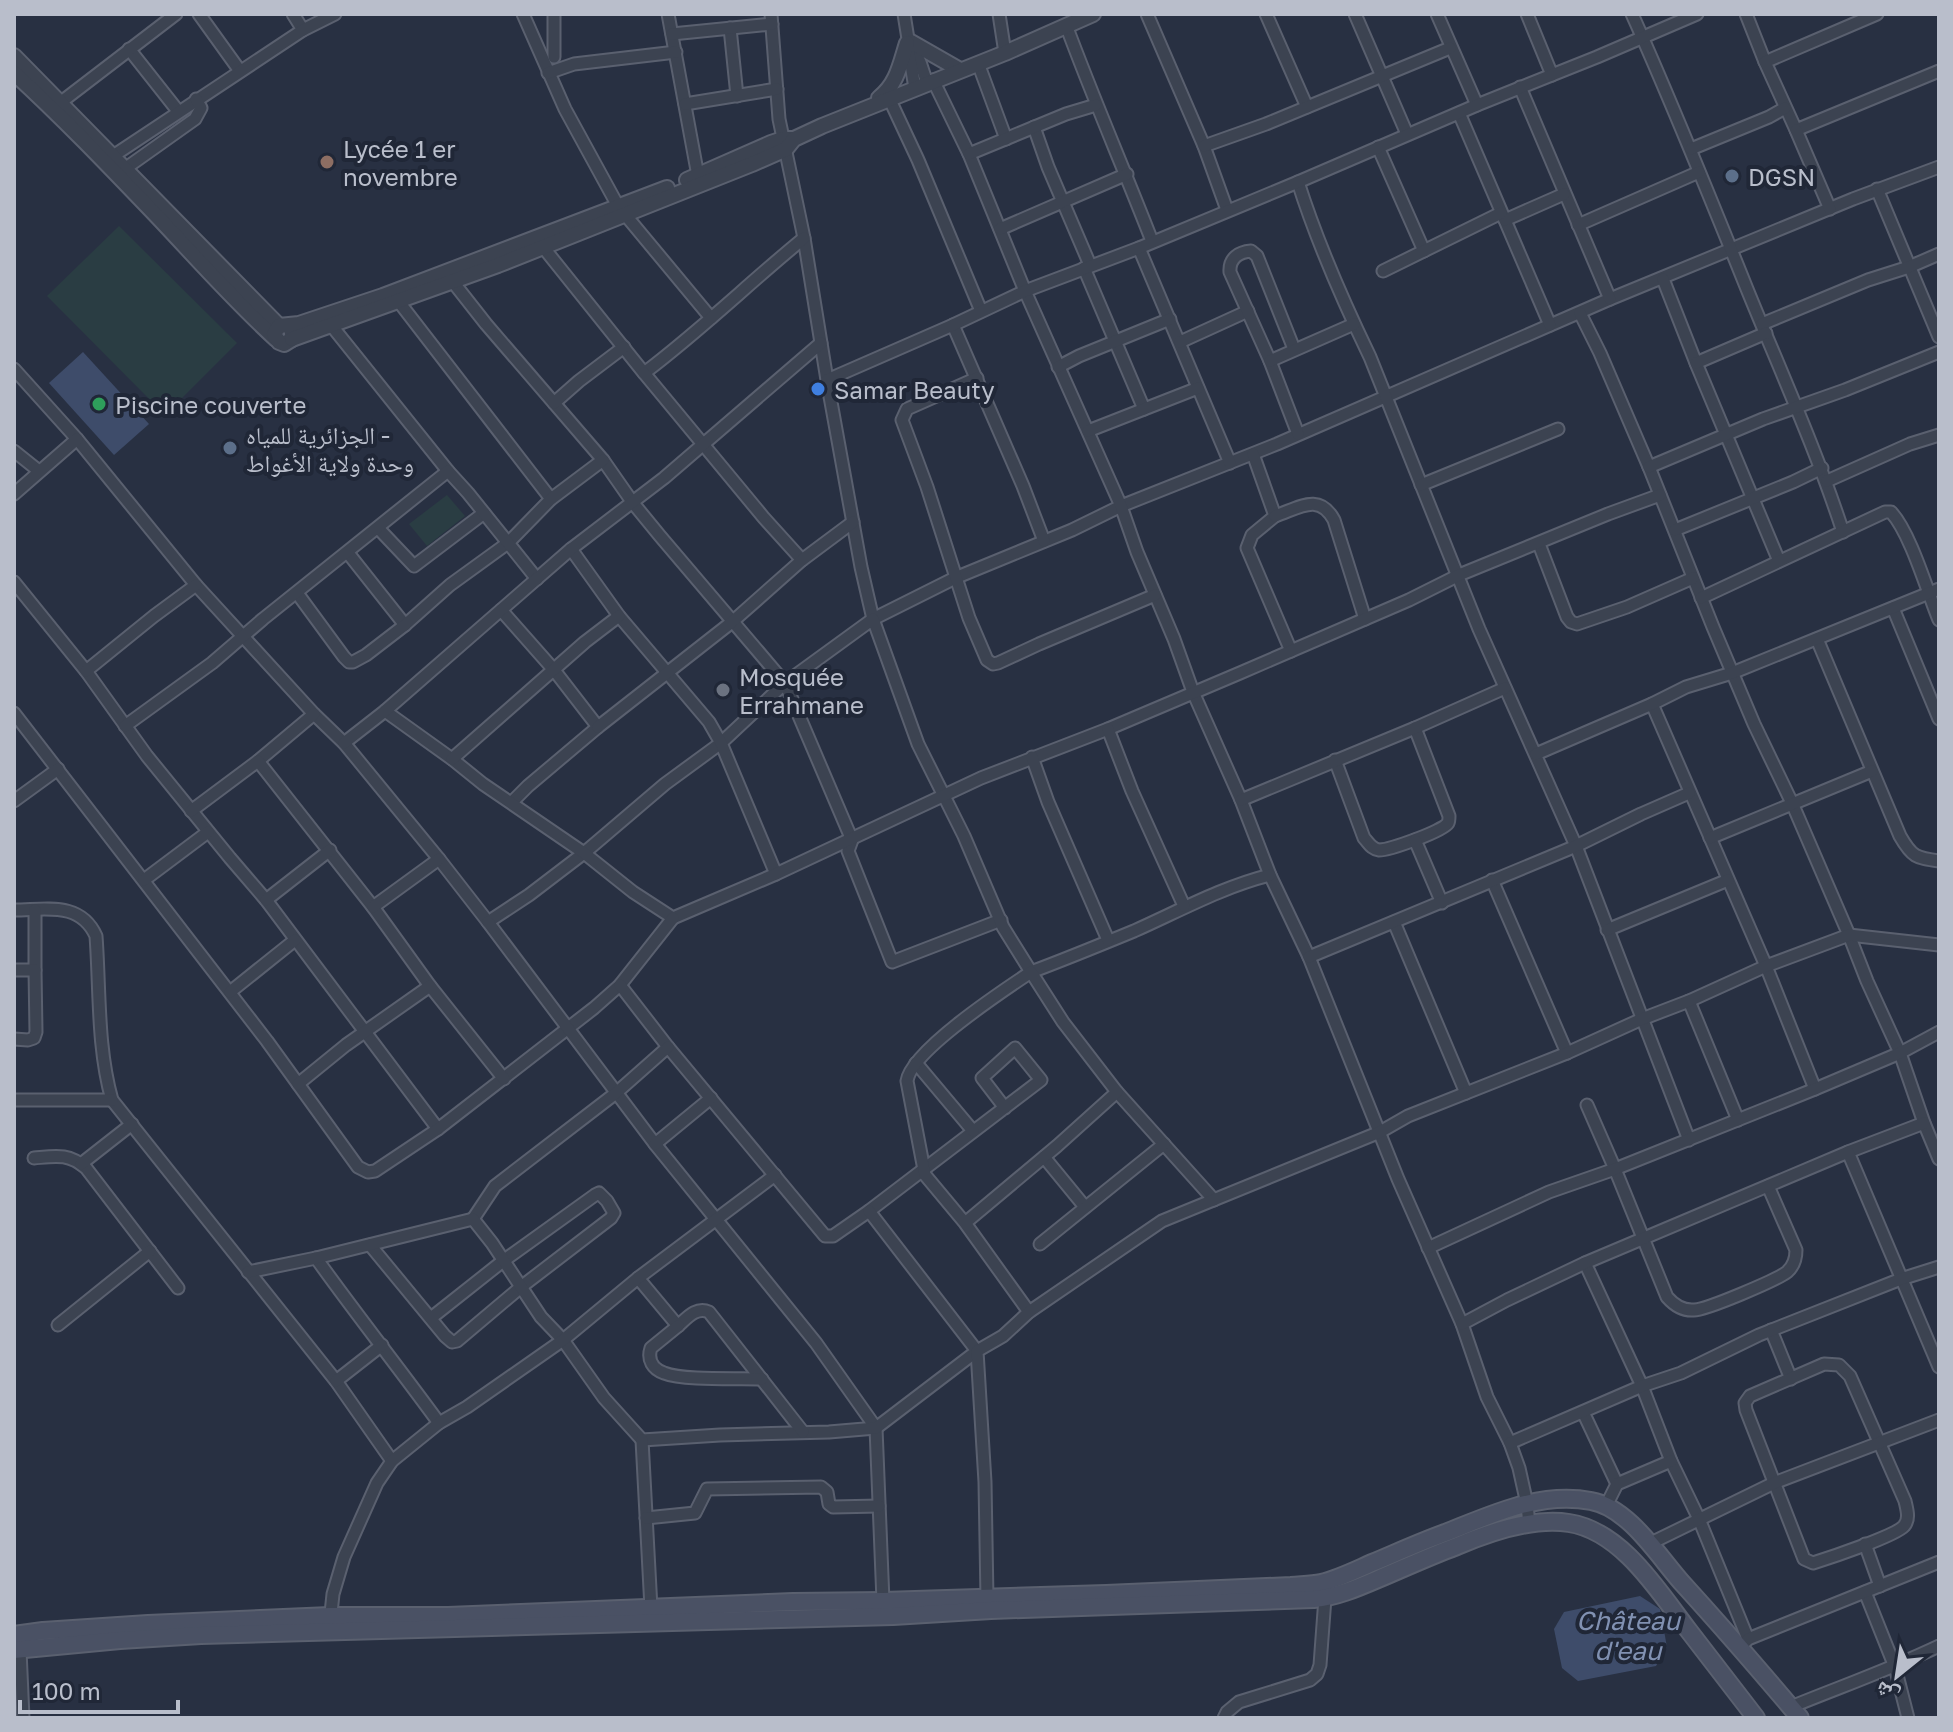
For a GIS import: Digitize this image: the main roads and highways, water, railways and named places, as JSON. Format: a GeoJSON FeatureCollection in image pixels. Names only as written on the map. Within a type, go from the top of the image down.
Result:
{"type":"FeatureCollection","features":[{"type":"Feature","properties":{"kind":"main road"},"geometry":{"type":"LineString","coordinates":[[16,1645],[448,1616],[1291,1586],[1323,1591],[1356,1571],[1489,1515],[1527,1504],[1566,1500],[1592,1501],[1606,1506],[1651,1543],[1681,1582],[1744,1643],[1796,1713]]}},
{"type":"Feature","properties":{"kind":"main road"},"geometry":{"type":"LineString","coordinates":[[330,1624],[893,1616],[1323,1591],[1359,1587],[1481,1537],[1554,1522],[1585,1527],[1601,1534],[1619,1548],[1643,1572],[1756,1718]]}},
{"type":"Feature","properties":{"kind":"water","name":"Piscine couverte"},"geometry":{"type":"Polygon","coordinates":[[[83,352],[149,424],[114,455],[49,383],[83,352]]]}},
{"type":"Feature","properties":{"kind":"water","name":"Château d'eau"},"geometry":{"type":"Polygon","coordinates":[[[1640,1596],[1660,1609],[1667,1647],[1656,1666],[1578,1681],[1562,1668],[1554,1629],[1564,1612],[1640,1596]]]}},
{"type":"Feature","properties":{"kind":"place","name":"Lycée 1 er novembre"},"geometry":{"type":"Point","coordinates":[327,162]}},
{"type":"Feature","properties":{"kind":"place","name":"DGSN"},"geometry":{"type":"Point","coordinates":[1732,176]}},
{"type":"Feature","properties":{"kind":"place","name":"Samar Beauty"},"geometry":{"type":"Point","coordinates":[818,389]}},
{"type":"Feature","properties":{"kind":"place","name":"Piscine couverte"},"geometry":{"type":"Point","coordinates":[99,404]}},
{"type":"Feature","properties":{"kind":"place","name":"الجزائرية للمياه - وحدة ولاية الأغواط"},"geometry":{"type":"Point","coordinates":[230,448]}},
{"type":"Feature","properties":{"kind":"place","name":"Mosquée Errahmane"},"geometry":{"type":"Point","coordinates":[723,690]}}]}
